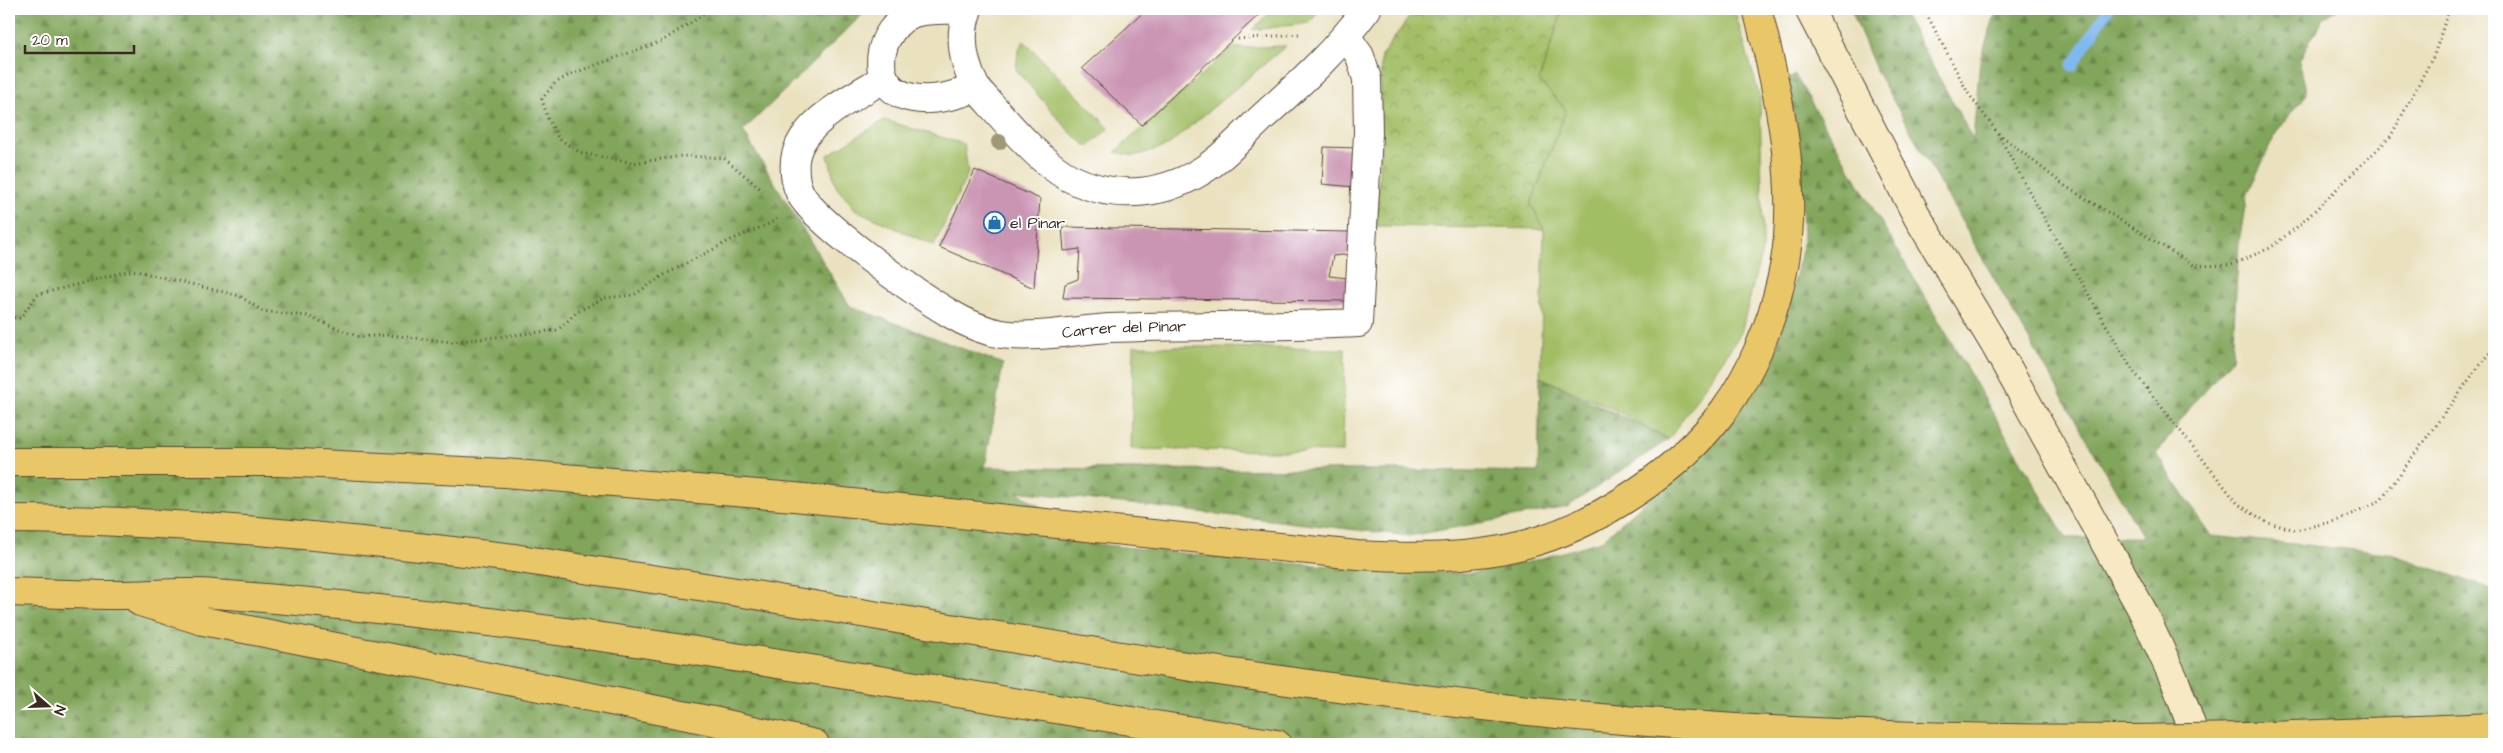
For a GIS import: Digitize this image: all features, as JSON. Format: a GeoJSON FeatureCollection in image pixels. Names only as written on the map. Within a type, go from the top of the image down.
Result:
{"type":"FeatureCollection","features":[{"type":"Feature","properties":{"kind":"highway"},"geometry":{"type":"LineString","coordinates":[[9,462],[279,462],[504,473],[794,497],[1357,555],[1408,558],[1452,556],[1524,545],[1561,532],[1604,512],[1642,488],[1701,438],[1725,409],[1750,367],[1767,326],[1782,280],[1789,197],[1781,112],[1756,9]]}},
{"type":"Feature","properties":{"kind":"highway"},"geometry":{"type":"LineString","coordinates":[[9,519],[210,528],[399,544],[514,558],[1234,673],[1471,704],[1566,714],[1734,728],[1912,737],[2132,739],[2246,737],[2494,727]]}},
{"type":"Feature","properties":{"kind":"highway"},"geometry":{"type":"LineString","coordinates":[[9,592],[117,595],[209,593],[299,600],[486,621],[761,661],[1101,718],[1277,744]]}},
{"type":"Feature","properties":{"kind":"highway"},"geometry":{"type":"LineString","coordinates":[[117,595],[203,621],[713,721],[814,744]]}},
{"type":"Feature","properties":{"kind":"main road"},"geometry":{"type":"LineString","coordinates":[[1809,9],[1918,218],[1995,345],[2142,610],[2175,681],[2198,744]]}},
{"type":"Feature","properties":{"kind":"street"},"geometry":{"type":"LineString","coordinates":[[976,88],[945,97],[913,98],[893,89],[883,79],[881,61],[884,45],[901,20],[915,13],[968,9],[963,30],[963,53],[968,74],[976,88],[1052,167],[1070,178],[1108,192],[1151,191],[1190,177],[1209,166],[1324,61],[1368,9]]}},
{"type":"Feature","properties":{"kind":"street","name":"Carrer del Pinar"},"geometry":{"type":"LineString","coordinates":[[883,79],[817,122],[804,138],[795,158],[795,178],[801,194],[816,214],[949,313],[979,328],[1002,334],[1109,328],[1358,323],[1368,133],[1367,79],[1360,56],[1346,36]]}},
{"type":"Feature","properties":{"kind":"path"},"geometry":{"type":"LineString","coordinates":[[712,9],[662,41],[593,65],[555,83],[542,100],[547,117],[559,139],[581,153],[634,163],[682,156],[724,158],[769,196]]}},
{"type":"Feature","properties":{"kind":"path"},"geometry":{"type":"LineString","coordinates":[[1924,9],[1968,93],[1997,132],[2130,368],[2238,504],[2268,523],[2296,530],[2339,520],[2381,500],[2476,370],[2494,349]]}},
{"type":"Feature","properties":{"kind":"path"},"geometry":{"type":"LineString","coordinates":[[1997,132],[2066,186],[2195,266],[2231,265],[2270,248],[2289,233],[2391,136],[2434,54],[2449,9]]}},
{"type":"Feature","properties":{"kind":"path"},"geometry":{"type":"LineString","coordinates":[[1238,39],[1299,34]]}},
{"type":"Feature","properties":{"kind":"path"},"geometry":{"type":"LineString","coordinates":[[9,317],[20,318],[37,295],[132,270],[240,296],[262,311],[306,316],[358,336],[389,334],[452,342],[558,330],[577,312],[590,305],[604,298],[634,295],[664,275],[732,240],[771,223],[782,214]]}},
{"type":"Feature","properties":{"kind":"green space"},"geometry":{"type":"Polygon","coordinates":[[[9,9],[868,9],[743,131],[850,306],[1003,364],[985,467],[1538,472],[1540,377],[1669,439],[1567,507],[1409,536],[1016,491],[1096,544],[1266,562],[1466,574],[1525,563],[1601,541],[1728,428],[1778,343],[1803,247],[1801,149],[1787,80],[1795,75],[2066,538],[2143,537],[1877,72],[1851,9],[1901,9],[1973,139],[1980,60],[1997,9],[2337,9],[2323,18],[2299,61],[2307,94],[2277,131],[2247,195],[2239,242],[2232,359],[2193,404],[2156,454],[2211,536],[2388,553],[2494,590],[2494,744],[9,744],[9,9]]]}},
{"type":"Feature","properties":{"kind":"green space"},"geometry":{"type":"Polygon","coordinates":[[[1274,9],[1320,9],[1310,23],[1252,30],[1274,9]]]}},
{"type":"Feature","properties":{"kind":"green space"},"geometry":{"type":"Polygon","coordinates":[[[1415,9],[1563,9],[1539,80],[1566,110],[1531,204],[1544,229],[1376,226],[1380,151],[1381,56],[1415,9]]]}},
{"type":"Feature","properties":{"kind":"green space"},"geometry":{"type":"Polygon","coordinates":[[[1563,9],[1734,9],[1760,97],[1763,246],[1741,333],[1669,439],[1611,408],[1540,377],[1544,230],[1531,204],[1566,110],[1539,80],[1563,9]]]}},
{"type":"Feature","properties":{"kind":"green space"},"geometry":{"type":"Polygon","coordinates":[[[1024,41],[1109,128],[1088,147],[1071,133],[1016,70],[1018,52],[1024,41]]]}},
{"type":"Feature","properties":{"kind":"green space"},"geometry":{"type":"Polygon","coordinates":[[[1286,46],[1167,146],[1134,156],[1115,152],[1232,48],[1286,46]]]}},
{"type":"Feature","properties":{"kind":"green space"},"geometry":{"type":"Polygon","coordinates":[[[884,120],[964,144],[968,173],[934,246],[856,210],[836,187],[828,155],[884,120]]]}},
{"type":"Feature","properties":{"kind":"green space"},"geometry":{"type":"Polygon","coordinates":[[[1134,346],[1345,349],[1343,452],[1131,449],[1134,346]]]}},
{"type":"Feature","properties":{"kind":"building"},"geometry":{"type":"Polygon","coordinates":[[[1147,9],[1265,9],[1142,125],[1082,68],[1147,9]]]}},
{"type":"Feature","properties":{"kind":"building"},"geometry":{"type":"Polygon","coordinates":[[[1324,147],[1357,148],[1355,187],[1322,184],[1324,147]]]}},
{"type":"Feature","properties":{"kind":"building","name":"el Pinar"},"geometry":{"type":"Polygon","coordinates":[[[975,170],[1040,199],[1034,288],[939,247],[975,170]]]}},
{"type":"Feature","properties":{"kind":"building"},"geometry":{"type":"Polygon","coordinates":[[[1062,227],[1349,232],[1352,254],[1333,256],[1329,276],[1348,278],[1349,301],[1063,298],[1065,284],[1078,279],[1080,249],[1064,251],[1062,227]]]}},
{"type":"Feature","properties":{"kind":"waterway"},"geometry":{"type":"LineString","coordinates":[[2072,66],[2108,9]]}},
{"type":"Feature","properties":{"kind":"place","name":"el Pinar"},"geometry":{"type":"Point","coordinates":[994,223]}}]}
